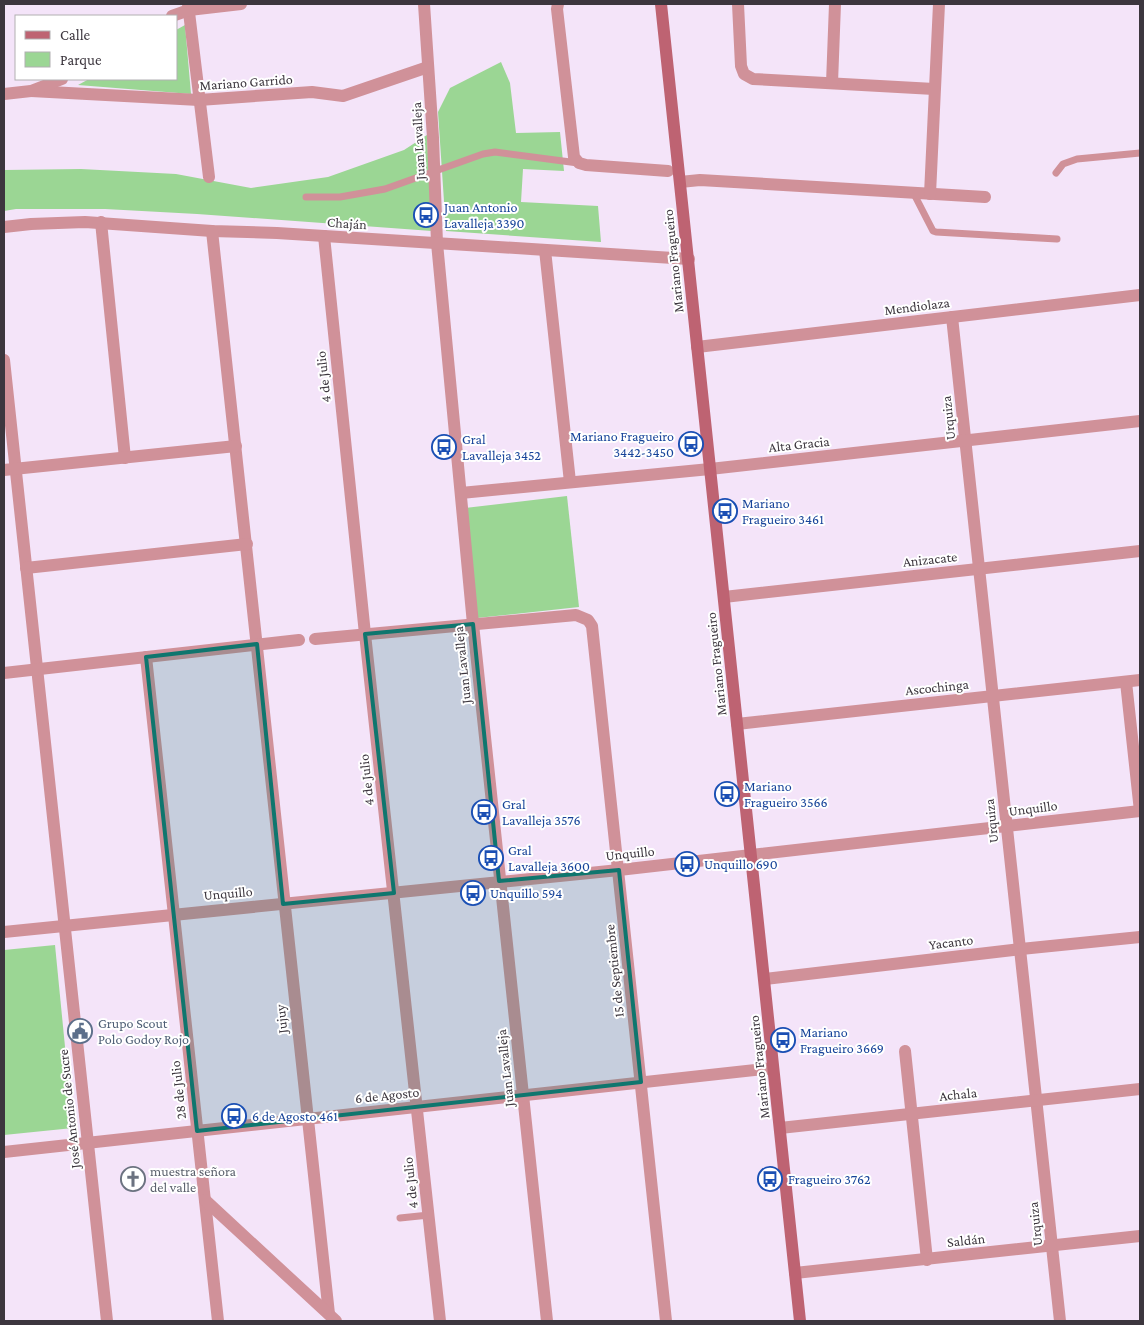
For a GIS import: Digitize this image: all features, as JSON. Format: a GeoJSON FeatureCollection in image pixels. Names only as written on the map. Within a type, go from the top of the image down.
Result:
{"type":"FeatureCollection","features":[{"type":"Feature","properties":{"kind":"main road","name":"Mariano Fragueiro"},"geometry":{"type":"LineString","coordinates":[[661,4],[800,1321]]}},
{"type":"Feature","properties":{"kind":"street"},"geometry":{"type":"LineString","coordinates":[[174,15],[189,7],[241,4]]}},
{"type":"Feature","properties":{"kind":"street","name":"Juan Lavalleja"},"geometry":{"type":"LineString","coordinates":[[424,4],[435,171],[437,243],[473,624],[547,1321]]}},
{"type":"Feature","properties":{"kind":"street"},"geometry":{"type":"LineString","coordinates":[[558,4],[557,9],[574,157],[578,163],[668,171]]}},
{"type":"Feature","properties":{"kind":"street"},"geometry":{"type":"LineString","coordinates":[[738,4],[741,66],[744,74],[753,78],[934,89]]}},
{"type":"Feature","properties":{"kind":"street"},"geometry":{"type":"LineString","coordinates":[[832,83],[834,4]]}},
{"type":"Feature","properties":{"kind":"street"},"geometry":{"type":"LineString","coordinates":[[930,194],[939,4]]}},
{"type":"Feature","properties":{"kind":"street"},"geometry":{"type":"LineString","coordinates":[[189,7],[209,177]]}},
{"type":"Feature","properties":{"kind":"street","name":"Mariano Garrido"},"geometry":{"type":"LineString","coordinates":[[31,92],[199,100],[312,92],[343,96],[428,67]]}},
{"type":"Feature","properties":{"kind":"street"},"geometry":{"type":"LineString","coordinates":[[4,94],[31,92],[60,80]]}},
{"type":"Feature","properties":{"kind":"street"},"geometry":{"type":"LineString","coordinates":[[680,182],[700,180],[985,197]]}},
{"type":"Feature","properties":{"kind":"street"},"geometry":{"type":"LineString","coordinates":[[101,222],[125,458]]}},
{"type":"Feature","properties":{"kind":"street","name":"Chaján"},"geometry":{"type":"LineString","coordinates":[[4,227],[31,224],[101,222],[212,231],[277,233],[689,259]]}},
{"type":"Feature","properties":{"kind":"street","name":"Jujuy"},"geometry":{"type":"LineString","coordinates":[[212,231],[307,1119],[333,1318]]}},
{"type":"Feature","properties":{"kind":"street","name":"4 de Julio"},"geometry":{"type":"LineString","coordinates":[[324,236],[365,634],[440,1321]]}},
{"type":"Feature","properties":{"kind":"street"},"geometry":{"type":"LineString","coordinates":[[545,250],[570,482]]}},
{"type":"Feature","properties":{"kind":"street","name":"Mendiolaza"},"geometry":{"type":"LineString","coordinates":[[697,347],[1140,295]]}},
{"type":"Feature","properties":{"kind":"street","name":"Urquiza"},"geometry":{"type":"LineString","coordinates":[[952,317],[1060,1321]]}},
{"type":"Feature","properties":{"kind":"street","name":"José Antonio de Sucre"},"geometry":{"type":"LineString","coordinates":[[4,360],[10,470],[26,568],[107,1321]]}},
{"type":"Feature","properties":{"kind":"street","name":"Alta Gracia"},"geometry":{"type":"LineString","coordinates":[[461,493],[710,469],[1140,421]]}},
{"type":"Feature","properties":{"kind":"street"},"geometry":{"type":"LineString","coordinates":[[10,470],[236,446]]}},
{"type":"Feature","properties":{"kind":"street"},"geometry":{"type":"LineString","coordinates":[[26,568],[246,544]]}},
{"type":"Feature","properties":{"kind":"street","name":"Anizacate"},"geometry":{"type":"LineString","coordinates":[[724,597],[1140,551]]}},
{"type":"Feature","properties":{"kind":"street","name":"15 de Septiembre"},"geometry":{"type":"LineString","coordinates":[[473,624],[576,615],[588,620],[592,626],[666,1321]]}},
{"type":"Feature","properties":{"kind":"street"},"geometry":{"type":"LineString","coordinates":[[315,639],[473,624]]}},
{"type":"Feature","properties":{"kind":"street"},"geometry":{"type":"LineString","coordinates":[[4,673],[298,640]]}},
{"type":"Feature","properties":{"kind":"street","name":"28 de Julio"},"geometry":{"type":"LineString","coordinates":[[146,657],[218,1321]]}},
{"type":"Feature","properties":{"kind":"street","name":"Ascochinga"},"geometry":{"type":"LineString","coordinates":[[737,724],[1140,680]]}},
{"type":"Feature","properties":{"kind":"street"},"geometry":{"type":"LineString","coordinates":[[1126,682],[1140,811]]}},
{"type":"Feature","properties":{"kind":"street","name":"Unquillo"},"geometry":{"type":"LineString","coordinates":[[4,932],[173,913],[284,904],[619,870],[1140,811]]}},
{"type":"Feature","properties":{"kind":"street","name":"Yacanto"},"geometry":{"type":"LineString","coordinates":[[765,979],[1140,937]]}},
{"type":"Feature","properties":{"kind":"street"},"geometry":{"type":"LineString","coordinates":[[905,1051],[927,1260]]}},
{"type":"Feature","properties":{"kind":"street","name":"6 de Agosto"},"geometry":{"type":"LineString","coordinates":[[4,1152],[773,1068]]}},
{"type":"Feature","properties":{"kind":"street","name":"Achala"},"geometry":{"type":"LineString","coordinates":[[780,1128],[1140,1089]]}},
{"type":"Feature","properties":{"kind":"street"},"geometry":{"type":"LineString","coordinates":[[205,1200],[333,1318]]}},
{"type":"Feature","properties":{"kind":"street","name":"Saldán"},"geometry":{"type":"LineString","coordinates":[[795,1273],[1140,1236]]}},
{"type":"Feature","properties":{"kind":"lane"},"geometry":{"type":"LineString","coordinates":[[306,197],[340,197],[385,189],[483,154],[495,152],[578,163]]}},
{"type":"Feature","properties":{"kind":"lane"},"geometry":{"type":"LineString","coordinates":[[1056,173],[1064,164],[1077,159],[1140,153]]}},
{"type":"Feature","properties":{"kind":"lane"},"geometry":{"type":"LineString","coordinates":[[914,194],[933,231],[936,232],[1057,239]]}},
{"type":"Feature","properties":{"kind":"lane"},"geometry":{"type":"LineString","coordinates":[[400,1218],[428,1215]]}},
{"type":"Feature","properties":{"kind":"highlighted area"},"geometry":{"type":"Polygon","coordinates":[[[473,624],[499,881],[619,870],[641,1082],[197,1131],[146,657],[257,644],[283,904],[394,893],[365,634],[473,624]]]}},
{"type":"Feature","properties":{"kind":"green space"},"geometry":{"type":"Polygon","coordinates":[[[185,25],[191,94],[78,85],[87,80],[178,80],[178,29],[185,25]]]}},
{"type":"Feature","properties":{"kind":"green space"},"geometry":{"type":"Polygon","coordinates":[[[501,62],[510,83],[516,133],[560,132],[564,171],[523,169],[521,202],[598,206],[601,242],[446,231],[438,112],[450,88],[501,62]]]}},
{"type":"Feature","properties":{"kind":"green space"},"geometry":{"type":"Polygon","coordinates":[[[427,135],[432,231],[105,209],[16,209],[4,211],[4,170],[81,169],[176,174],[251,188],[328,177],[404,150],[427,135]]]}},
{"type":"Feature","properties":{"kind":"green space"},"geometry":{"type":"Polygon","coordinates":[[[567,496],[579,607],[477,618],[465,508],[567,496]]]}},
{"type":"Feature","properties":{"kind":"green space"},"geometry":{"type":"Polygon","coordinates":[[[55,945],[73,1128],[4,1135],[4,950],[55,945]]]}},
{"type":"Feature","properties":{"kind":"place","name":"Juan Antonio Lavalleja 3390"},"geometry":{"type":"Point","coordinates":[426,215]}},
{"type":"Feature","properties":{"kind":"place","name":"Mariano Fragueiro 3442-3450"},"geometry":{"type":"Point","coordinates":[691,444]}},
{"type":"Feature","properties":{"kind":"place","name":"Gral Lavalleja 3452"},"geometry":{"type":"Point","coordinates":[444,447]}},
{"type":"Feature","properties":{"kind":"place","name":"Mariano Fragueiro 3461"},"geometry":{"type":"Point","coordinates":[725,511]}},
{"type":"Feature","properties":{"kind":"place","name":"Mariano Fragueiro 3566"},"geometry":{"type":"Point","coordinates":[727,794]}},
{"type":"Feature","properties":{"kind":"place","name":"Gral Lavalleja 3576"},"geometry":{"type":"Point","coordinates":[484,812]}},
{"type":"Feature","properties":{"kind":"place","name":"Gral Lavalleja 3600"},"geometry":{"type":"Point","coordinates":[491,858]}},
{"type":"Feature","properties":{"kind":"place","name":"Unquillo 690"},"geometry":{"type":"Point","coordinates":[687,864]}},
{"type":"Feature","properties":{"kind":"place","name":"Unquillo 594"},"geometry":{"type":"Point","coordinates":[473,893]}},
{"type":"Feature","properties":{"kind":"place","name":"Grupo Scout Polo Godoy Rojo"},"geometry":{"type":"Point","coordinates":[80,1031]}},
{"type":"Feature","properties":{"kind":"place","name":"Mariano Fragueiro 3669"},"geometry":{"type":"Point","coordinates":[783,1040]}},
{"type":"Feature","properties":{"kind":"place","name":"6 de Agosto 461"},"geometry":{"type":"Point","coordinates":[234,1116]}},
{"type":"Feature","properties":{"kind":"place","name":"muestra señora del valle"},"geometry":{"type":"Point","coordinates":[133,1179]}},
{"type":"Feature","properties":{"kind":"place","name":"Fragueiro 3762"},"geometry":{"type":"Point","coordinates":[770,1179]}}]}
